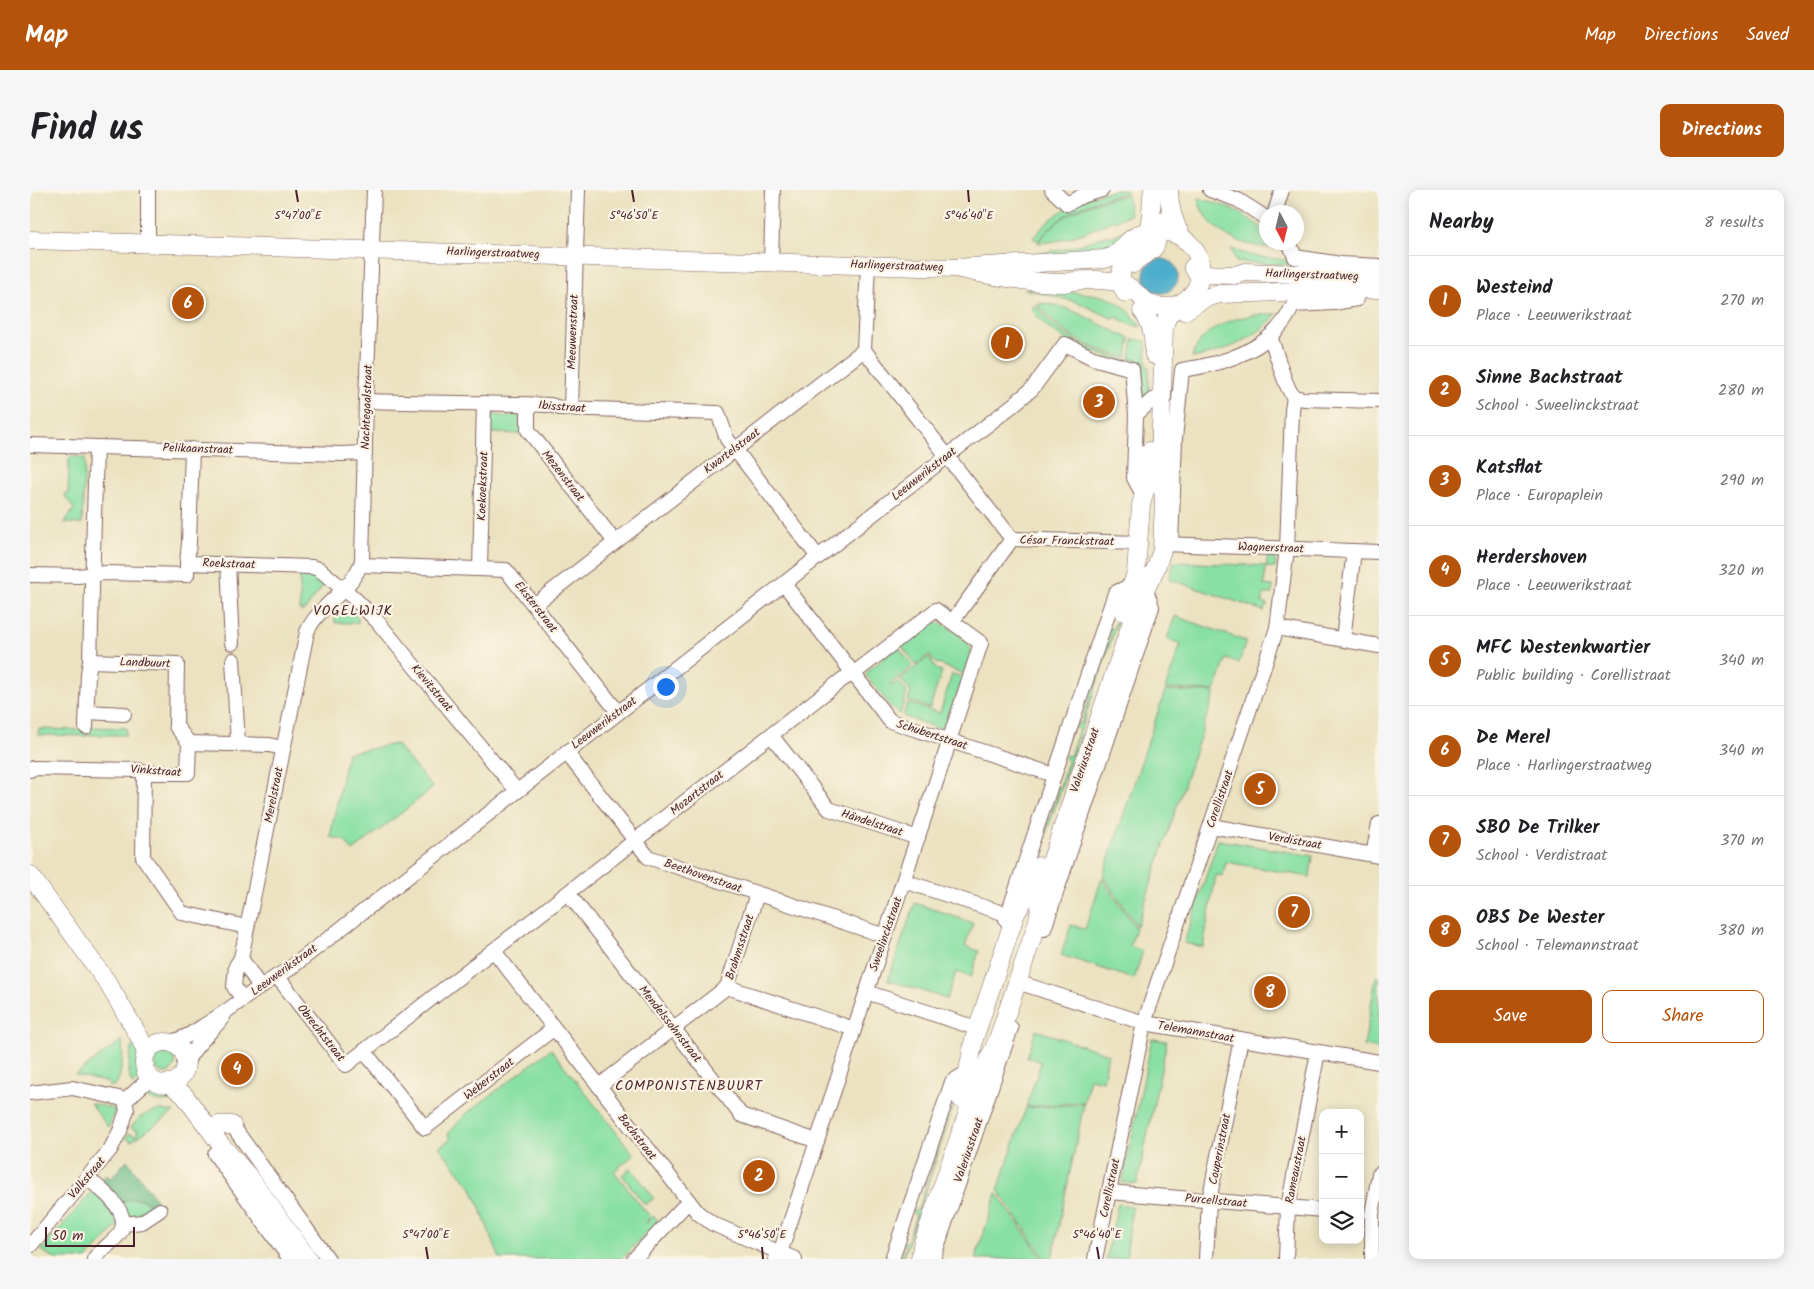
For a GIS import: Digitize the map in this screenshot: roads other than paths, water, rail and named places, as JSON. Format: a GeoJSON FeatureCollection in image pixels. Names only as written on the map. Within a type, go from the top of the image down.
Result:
{"type":"FeatureCollection","features":[{"type":"Feature","properties":{"kind":"main road"},"geometry":{"type":"LineString","coordinates":[[1140,244],[1153,190]]}},
{"type":"Feature","properties":{"kind":"main road"},"geometry":{"type":"LineString","coordinates":[[1158,190],[1140,244],[1122,270],[1127,290],[1135,306],[1150,314],[1184,306]]}},
{"type":"Feature","properties":{"kind":"main road"},"geometry":{"type":"LineString","coordinates":[[1169,190],[1176,224],[1183,238]]}},
{"type":"Feature","properties":{"kind":"main road"},"geometry":{"type":"LineString","coordinates":[[1169,232],[1183,238],[1192,246],[1200,266],[1194,270],[1189,259],[1178,247],[1168,242],[1140,244],[1169,232]]}},
{"type":"Feature","properties":{"kind":"main road","name":"Harlingerstraatweg"},"geometry":{"type":"LineString","coordinates":[[30,240],[955,268],[1104,260],[1140,244]]}},
{"type":"Feature","properties":{"kind":"main road"},"geometry":{"type":"LineString","coordinates":[[1127,290],[1132,268],[1140,256],[1153,248],[1140,244]]}},
{"type":"Feature","properties":{"kind":"main road","name":"Harlingerstraatweg"},"geometry":{"type":"LineString","coordinates":[[1200,266],[1235,275],[1245,272],[1379,276]]}},
{"type":"Feature","properties":{"kind":"main road","name":"Valeriusstraat"},"geometry":{"type":"LineString","coordinates":[[907,1259],[969,1071],[975,1030],[1011,916],[1034,882],[1139,587],[1164,544],[1164,502],[1160,461],[1164,326],[1184,306],[1197,286],[1200,266]]}},
{"type":"Feature","properties":{"kind":"main road","name":"Harlingerstraatweg"},"geometry":{"type":"LineString","coordinates":[[955,268],[1019,280],[1067,283],[1077,280],[1117,282],[1127,290]]}},
{"type":"Feature","properties":{"kind":"main road","name":"Harlingerstraatweg"},"geometry":{"type":"LineString","coordinates":[[1184,306],[1204,290],[1217,288],[1279,285],[1308,291],[1379,288]]}},
{"type":"Feature","properties":{"kind":"main road"},"geometry":{"type":"LineString","coordinates":[[1127,290],[1155,306],[1184,306]]}},
{"type":"Feature","properties":{"kind":"main road","name":"Valeriusstraat"},"geometry":{"type":"LineString","coordinates":[[920,1259],[922,1246],[975,1091],[1021,983],[1036,934],[1043,890],[1133,618],[1139,587],[1136,572],[1140,521],[1149,468],[1154,344],[1150,324],[1142,310]]}},
{"type":"Feature","properties":{"kind":"main road"},"geometry":{"type":"LineString","coordinates":[[1138,545],[1144,558],[1156,561],[1164,544],[1160,523],[1154,517],[1144,516],[1140,521]]}},
{"type":"Feature","properties":{"kind":"main road"},"geometry":{"type":"LineString","coordinates":[[30,875],[107,982],[140,1038],[146,1053]]}},
{"type":"Feature","properties":{"kind":"main road"},"geometry":{"type":"LineString","coordinates":[[1011,916],[1021,913],[1029,914],[1034,923],[1036,934]]}},
{"type":"Feature","properties":{"kind":"main road"},"geometry":{"type":"LineString","coordinates":[[107,982],[117,991],[149,1030],[167,1042],[176,1045],[183,1053],[185,1067],[191,1084],[220,1135]]}},
{"type":"Feature","properties":{"kind":"main road"},"geometry":{"type":"LineString","coordinates":[[975,1030],[981,1040],[990,1044],[998,1039]]}},
{"type":"Feature","properties":{"kind":"main road"},"geometry":{"type":"LineString","coordinates":[[167,1042],[154,1045],[146,1053],[143,1063],[146,1074],[162,1084],[169,1083],[178,1078],[185,1067]]}},
{"type":"Feature","properties":{"kind":"main road"},"geometry":{"type":"LineString","coordinates":[[169,1083],[184,1095],[236,1150],[250,1178],[308,1259]]}},
{"type":"Feature","properties":{"kind":"street"},"geometry":{"type":"LineString","coordinates":[[148,190],[148,244]]}},
{"type":"Feature","properties":{"kind":"street","name":"Nachtegaalstraat"},"geometry":{"type":"LineString","coordinates":[[361,565],[363,553],[366,401],[374,190]]}},
{"type":"Feature","properties":{"kind":"street","name":"Meeuwenstraat"},"geometry":{"type":"LineString","coordinates":[[571,408],[578,190]]}},
{"type":"Feature","properties":{"kind":"street"},"geometry":{"type":"LineString","coordinates":[[771,262],[773,190]]}},
{"type":"Feature","properties":{"kind":"street"},"geometry":{"type":"LineString","coordinates":[[1052,190],[1067,204],[1082,196],[1102,190]]}},
{"type":"Feature","properties":{"kind":"street"},"geometry":{"type":"LineString","coordinates":[[1210,190],[1238,200],[1259,214]]}},
{"type":"Feature","properties":{"kind":"street"},"geometry":{"type":"LineString","coordinates":[[1277,205],[1282,190]]}},
{"type":"Feature","properties":{"kind":"street","name":"Harlingerstraatweg"},"geometry":{"type":"LineString","coordinates":[[1293,250],[1296,257],[1341,264],[1379,266]]}},
{"type":"Feature","properties":{"kind":"street"},"geometry":{"type":"LineString","coordinates":[[864,350],[868,265]]}},
{"type":"Feature","properties":{"kind":"street","name":"Harlingerstraatweg"},"geometry":{"type":"LineString","coordinates":[[1270,336],[1284,322],[1293,305],[1334,303],[1357,299]]}},
{"type":"Feature","properties":{"kind":"street"},"geometry":{"type":"LineString","coordinates":[[1270,336],[1289,390],[1294,396],[1304,399],[1379,401]]}},
{"type":"Feature","properties":{"kind":"street","name":"Valeriusstraat"},"geometry":{"type":"LineString","coordinates":[[1164,544],[1182,370],[1231,358],[1251,349],[1270,336]]}},
{"type":"Feature","properties":{"kind":"street","name":"Valeriusstraat"},"geometry":{"type":"LineString","coordinates":[[1065,344],[1093,358],[1132,369],[1136,415],[1134,478],[1143,495]]}},
{"type":"Feature","properties":{"kind":"street","name":"Leeuwerikstraat"},"geometry":{"type":"LineString","coordinates":[[167,1042],[181,1040],[225,1013],[260,987],[289,969],[1027,394],[1065,344]]}},
{"type":"Feature","properties":{"kind":"street","name":"Kwartelstraat"},"geometry":{"type":"LineString","coordinates":[[534,605],[864,350]]}},
{"type":"Feature","properties":{"kind":"street","name":"César Franckstraat"},"geometry":{"type":"LineString","coordinates":[[864,350],[1012,540],[1138,545]]}},
{"type":"Feature","properties":{"kind":"street","name":"Corellistraat"},"geometry":{"type":"LineString","coordinates":[[1095,1259],[1144,1023],[1277,628],[1287,549],[1294,396]]}},
{"type":"Feature","properties":{"kind":"street"},"geometry":{"type":"LineString","coordinates":[[1136,415],[1152,400]]}},
{"type":"Feature","properties":{"kind":"street","name":"Ibisstraat"},"geometry":{"type":"LineString","coordinates":[[366,401],[484,403],[718,413],[727,439],[734,450]]}},
{"type":"Feature","properties":{"kind":"street","name":"Koekoekstraat"},"geometry":{"type":"LineString","coordinates":[[480,569],[484,403]]}},
{"type":"Feature","properties":{"kind":"street","name":"Mezenstraat"},"geometry":{"type":"LineString","coordinates":[[528,405],[528,430],[614,542]]}},
{"type":"Feature","properties":{"kind":"street","name":"Pelikaanstraat"},"geometry":{"type":"LineString","coordinates":[[30,445],[342,454],[365,453]]}},
{"type":"Feature","properties":{"kind":"street"},"geometry":{"type":"LineString","coordinates":[[86,727],[90,662],[96,447]]}},
{"type":"Feature","properties":{"kind":"street"},"geometry":{"type":"LineString","coordinates":[[187,563],[190,543],[192,449]]}},
{"type":"Feature","properties":{"kind":"street"},"geometry":{"type":"LineString","coordinates":[[734,450],[818,557]]}},
{"type":"Feature","properties":{"kind":"street"},"geometry":{"type":"LineString","coordinates":[[952,622],[1012,540]]}},
{"type":"Feature","properties":{"kind":"street","name":"Wagnerstraat"},"geometry":{"type":"LineString","coordinates":[[1164,544],[1379,552]]}},
{"type":"Feature","properties":{"kind":"street"},"geometry":{"type":"LineString","coordinates":[[1343,639],[1354,551]]}},
{"type":"Feature","properties":{"kind":"street","name":"Roekstraat"},"geometry":{"type":"LineString","coordinates":[[30,575],[186,575],[187,563],[228,564],[315,568],[322,571],[343,588]]}},
{"type":"Feature","properties":{"kind":"street"},"geometry":{"type":"LineString","coordinates":[[228,564],[232,643]]}},
{"type":"Feature","properties":{"kind":"street"},"geometry":{"type":"LineString","coordinates":[[343,588],[361,565]]}},
{"type":"Feature","properties":{"kind":"street","name":"Eksterstraat"},"geometry":{"type":"LineString","coordinates":[[361,565],[506,570],[618,712]]}},
{"type":"Feature","properties":{"kind":"street","name":"Schubertstraat"},"geometry":{"type":"LineString","coordinates":[[784,584],[890,721],[1054,775]]}},
{"type":"Feature","properties":{"kind":"street","name":"Valeriusstraat"},"geometry":{"type":"LineString","coordinates":[[1011,916],[1054,775],[1115,593],[1139,587]]}},
{"type":"Feature","properties":{"kind":"street","name":"Merelstraat"},"geometry":{"type":"LineString","coordinates":[[243,999],[234,986],[236,966],[241,958],[307,632],[316,617],[343,588]]}},
{"type":"Feature","properties":{"kind":"street","name":"Kievitstraat"},"geometry":{"type":"LineString","coordinates":[[343,588],[377,621],[517,791]]}},
{"type":"Feature","properties":{"kind":"street","name":"Mozartstraat"},"geometry":{"type":"LineString","coordinates":[[364,1051],[843,679],[853,674],[936,610],[952,622]]}},
{"type":"Feature","properties":{"kind":"street","name":"Sweelinckstraat"},"geometry":{"type":"LineString","coordinates":[[778,1256],[904,881],[981,643],[952,622]]}},
{"type":"Feature","properties":{"kind":"street"},"geometry":{"type":"LineString","coordinates":[[1277,628],[1379,646]]}},
{"type":"Feature","properties":{"kind":"street"},"geometry":{"type":"LineString","coordinates":[[233,660],[238,744]]}},
{"type":"Feature","properties":{"kind":"street","name":"Landbuurt"},"geometry":{"type":"LineString","coordinates":[[90,662],[177,664],[176,726],[189,743]]}},
{"type":"Feature","properties":{"kind":"street"},"geometry":{"type":"LineString","coordinates":[[87,712],[124,714]]}},
{"type":"Feature","properties":{"kind":"street","name":"Händelstraat"},"geometry":{"type":"LineString","coordinates":[[771,735],[829,809],[918,838]]}},
{"type":"Feature","properties":{"kind":"street"},"geometry":{"type":"LineString","coordinates":[[189,743],[269,745],[283,748]]}},
{"type":"Feature","properties":{"kind":"street","name":"Vinkstraat"},"geometry":{"type":"LineString","coordinates":[[30,770],[32,768],[138,770],[144,773],[188,773],[189,743]]}},
{"type":"Feature","properties":{"kind":"street","name":"Beethovenstraat"},"geometry":{"type":"LineString","coordinates":[[566,752],[648,857],[885,936]]}},
{"type":"Feature","properties":{"kind":"street"},"geometry":{"type":"LineString","coordinates":[[144,773],[143,857],[182,913],[247,927]]}},
{"type":"Feature","properties":{"kind":"street"},"geometry":{"type":"LineString","coordinates":[[1376,855],[1379,824]]}},
{"type":"Feature","properties":{"kind":"street","name":"Verdistraat"},"geometry":{"type":"LineString","coordinates":[[1211,826],[1376,855]]}},
{"type":"Feature","properties":{"kind":"street"},"geometry":{"type":"LineString","coordinates":[[904,881],[1011,916]]}},
{"type":"Feature","properties":{"kind":"street","name":"Mendelssohnstraat"},"geometry":{"type":"LineString","coordinates":[[568,893],[741,1115],[817,1141]]}},
{"type":"Feature","properties":{"kind":"street","name":"Brahmsstraat"},"geometry":{"type":"LineString","coordinates":[[599,1086],[727,987],[757,894]]}},
{"type":"Feature","properties":{"kind":"street","name":"Bachstraat"},"geometry":{"type":"LineString","coordinates":[[494,950],[698,1213],[713,1224],[778,1256],[795,1259]]}},
{"type":"Feature","properties":{"kind":"street"},"geometry":{"type":"LineString","coordinates":[[241,958],[260,987]]}},
{"type":"Feature","properties":{"kind":"street","name":"Obrechtstraat"},"geometry":{"type":"LineString","coordinates":[[277,976],[346,1065],[364,1051],[425,1128]]}},
{"type":"Feature","properties":{"kind":"street","name":"Valeriusstraat"},"geometry":{"type":"LineString","coordinates":[[933,1259],[1021,983]]}},
{"type":"Feature","properties":{"kind":"street","name":"Telemannstraat"},"geometry":{"type":"LineString","coordinates":[[1021,983],[1144,1023],[1379,1062]]}},
{"type":"Feature","properties":{"kind":"street"},"geometry":{"type":"LineString","coordinates":[[727,987],[854,1029]]}},
{"type":"Feature","properties":{"kind":"street"},"geometry":{"type":"LineString","coordinates":[[866,992],[975,1030]]}},
{"type":"Feature","properties":{"kind":"street","name":"Leeuwerikstraat"},"geometry":{"type":"LineString","coordinates":[[185,1067],[190,1054],[211,1032],[225,1013]]}},
{"type":"Feature","properties":{"kind":"street","name":"Weberstraat"},"geometry":{"type":"LineString","coordinates":[[425,1128],[554,1029]]}},
{"type":"Feature","properties":{"kind":"street","name":"Couperinstraat"},"geometry":{"type":"LineString","coordinates":[[1206,1259],[1209,1201],[1241,1039]]}},
{"type":"Feature","properties":{"kind":"street","name":"Rameaustraat"},"geometry":{"type":"LineString","coordinates":[[1286,1259],[1288,1207],[1318,1052]]}},
{"type":"Feature","properties":{"kind":"street"},"geometry":{"type":"LineString","coordinates":[[892,1259],[952,1082],[969,1071]]}},
{"type":"Feature","properties":{"kind":"street"},"geometry":{"type":"LineString","coordinates":[[30,1093],[66,1088],[78,1089],[125,1102],[150,1078]]}},
{"type":"Feature","properties":{"kind":"street","name":"Valkstraat"},"geometry":{"type":"LineString","coordinates":[[30,1246],[110,1150],[117,1138],[127,1110],[125,1102]]}},
{"type":"Feature","properties":{"kind":"street"},"geometry":{"type":"LineString","coordinates":[[220,1135],[290,1259]]}},
{"type":"Feature","properties":{"kind":"street"},"geometry":{"type":"LineString","coordinates":[[220,1135],[328,1259]]}},
{"type":"Feature","properties":{"kind":"street"},"geometry":{"type":"LineString","coordinates":[[1372,1259],[1366,1213],[1379,1174]]}},
{"type":"Feature","properties":{"kind":"street"},"geometry":{"type":"LineString","coordinates":[[87,1178],[116,1206],[121,1213],[123,1224],[118,1235],[94,1259]]}},
{"type":"Feature","properties":{"kind":"street","name":"Purcellstraat"},"geometry":{"type":"LineString","coordinates":[[1109,1192],[1319,1210]]}},
{"type":"Feature","properties":{"kind":"street"},"geometry":{"type":"LineString","coordinates":[[634,1259],[688,1202]]}},
{"type":"Feature","properties":{"kind":"street"},"geometry":{"type":"LineString","coordinates":[[123,1224],[142,1222],[160,1210]]}},
{"type":"Feature","properties":{"kind":"water"},"geometry":{"type":"Polygon","coordinates":[[[1161,259],[1173,264],[1178,276],[1173,288],[1161,293],[1149,288],[1144,276],[1149,264],[1161,259]]]}},
{"type":"Feature","properties":{"kind":"place","name":"De Merel"},"geometry":{"type":"Point","coordinates":[188,303]}},
{"type":"Feature","properties":{"kind":"place","name":"Westeind"},"geometry":{"type":"Point","coordinates":[1007,343]}},
{"type":"Feature","properties":{"kind":"place","name":"Katsflat"},"geometry":{"type":"Point","coordinates":[1099,402]}},
{"type":"Feature","properties":{"kind":"place","name":"MFC Westenkwartier"},"geometry":{"type":"Point","coordinates":[1260,789]}},
{"type":"Feature","properties":{"kind":"place","name":"SBO De Trilker"},"geometry":{"type":"Point","coordinates":[1294,912]}},
{"type":"Feature","properties":{"kind":"place","name":"OBS De Wester"},"geometry":{"type":"Point","coordinates":[1270,992]}},
{"type":"Feature","properties":{"kind":"place","name":"Herdershoven"},"geometry":{"type":"Point","coordinates":[237,1069]}},
{"type":"Feature","properties":{"kind":"place","name":"Sinne Bachstraat"},"geometry":{"type":"Point","coordinates":[759,1176]}},
{"type":"Feature","properties":{"kind":"district","name":"VOGELWIJK"},"geometry":{"type":"Point","coordinates":[353,611]}},
{"type":"Feature","properties":{"kind":"district","name":"COMPONISTENBUURT"},"geometry":{"type":"Point","coordinates":[689,1086]}}]}
